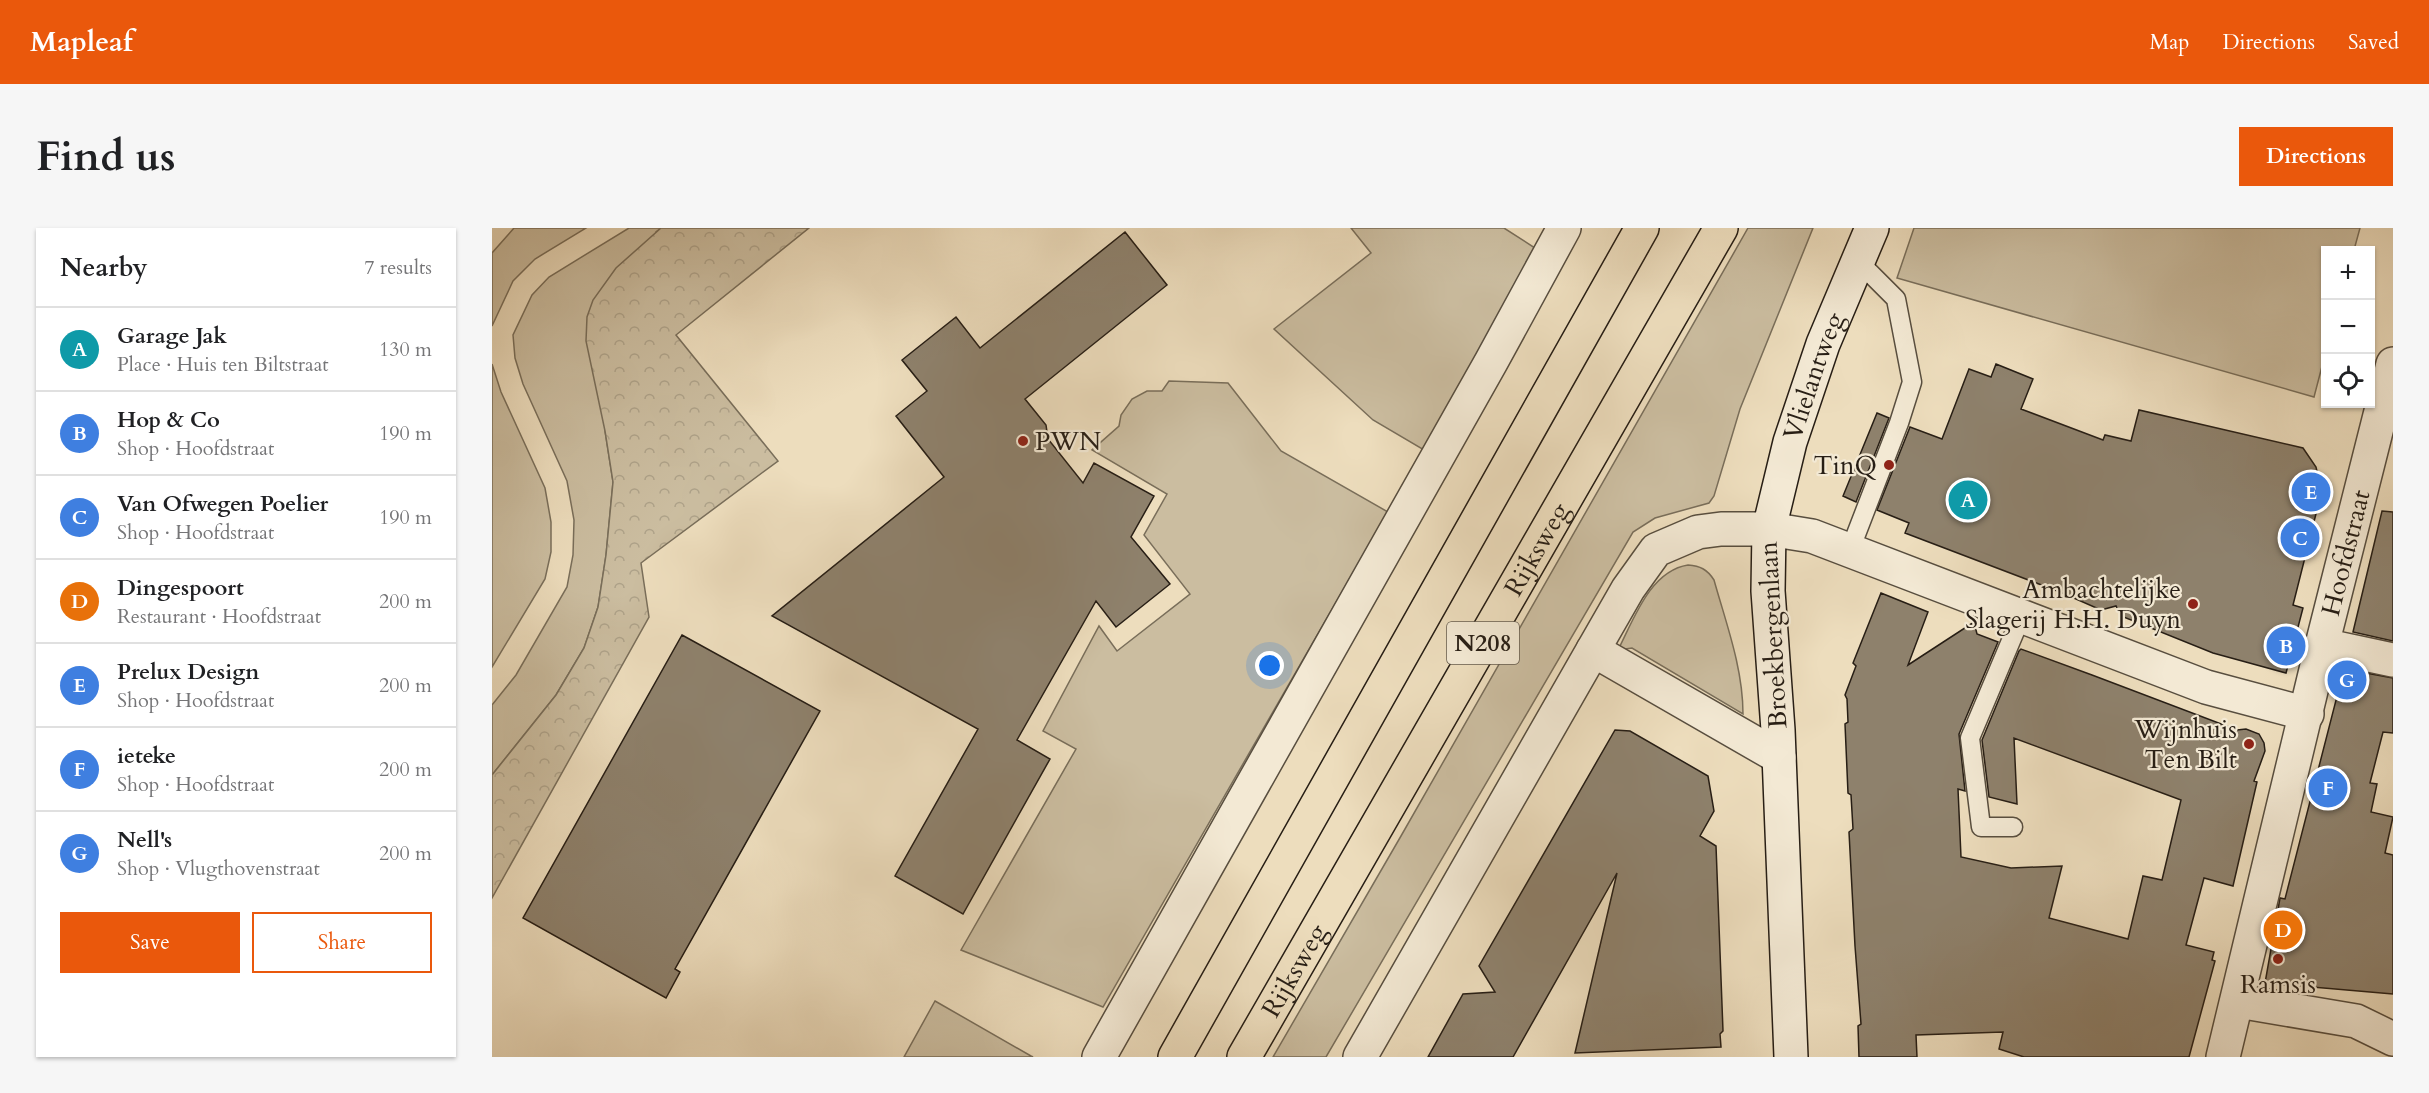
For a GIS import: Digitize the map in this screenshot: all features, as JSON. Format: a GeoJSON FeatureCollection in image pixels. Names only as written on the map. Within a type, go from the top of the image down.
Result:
{"type":"FeatureCollection","features":[{"type":"Feature","properties":{"kind":"main road","name":"N208"},"geometry":{"type":"LineString","coordinates":[[1175,1057],[1642,228]]}},
{"type":"Feature","properties":{"kind":"main road","name":"Rijksweg"},"geometry":{"type":"LineString","coordinates":[[1244,1057],[1721,228]]}},
{"type":"Feature","properties":{"kind":"street"},"geometry":{"type":"LineString","coordinates":[[1099,1057],[1480,382],[1564,228]]}},
{"type":"Feature","properties":{"kind":"street","name":"Vlielantweg"},"geometry":{"type":"LineString","coordinates":[[1769,529],[1790,442],[1823,344],[1872,228]]}},
{"type":"Feature","properties":{"kind":"street","name":"Hoofdstraat"},"geometry":{"type":"LineString","coordinates":[[2223,1057],[2322,645],[2393,364]]}},
{"type":"Feature","properties":{"kind":"street","name":"Broekbergenlaan"},"geometry":{"type":"LineString","coordinates":[[1779,757],[1593,650],[1628,589],[1656,550],[1698,532],[1721,529],[1769,529],[1768,591],[1779,757],[1791,1057]]}},
{"type":"Feature","properties":{"kind":"street"},"geometry":{"type":"LineString","coordinates":[[1769,529],[1812,536],[2205,687],[2307,714]]}},
{"type":"Feature","properties":{"kind":"street"},"geometry":{"type":"LineString","coordinates":[[2322,645],[2393,660]]}},
{"type":"Feature","properties":{"kind":"street"},"geometry":{"type":"LineString","coordinates":[[1360,1057],[1593,650]]}},
{"type":"Feature","properties":{"kind":"street"},"geometry":{"type":"LineString","coordinates":[[2238,1001],[2356,1021],[2393,1039]]}},
{"type":"Feature","properties":{"kind":"lane"},"geometry":{"type":"LineString","coordinates":[[1850,550],[1899,423],[1912,382],[1896,299],[1858,261]]}},
{"type":"Feature","properties":{"kind":"lane"},"geometry":{"type":"LineString","coordinates":[[2013,827],[1982,827],[1970,738],[2021,616]]}},
{"type":"Feature","properties":{"kind":"green space"},"geometry":{"type":"Polygon","coordinates":[[[514,228],[586,228],[535,259],[513,281],[492,326],[492,253],[514,228]]]}},
{"type":"Feature","properties":{"kind":"green space"},"geometry":{"type":"Polygon","coordinates":[[[629,228],[661,228],[656,232],[605,431],[613,482],[598,607],[584,648],[556,695],[492,775],[492,705],[516,675],[567,587],[573,555],[574,520],[567,481],[523,384],[515,358],[513,335],[532,295],[549,277],[629,228]]]}},
{"type":"Feature","properties":{"kind":"green space"},"geometry":{"type":"Polygon","coordinates":[[[661,228],[809,228],[676,335],[778,461],[641,563],[649,617],[492,898],[492,775],[556,695],[584,648],[598,607],[613,482],[586,341],[587,317],[593,300],[616,268],[661,228]]]}},
{"type":"Feature","properties":{"kind":"green space"},"geometry":{"type":"Polygon","coordinates":[[[1351,228],[1504,228],[1535,248],[1424,450],[1373,420],[1274,329],[1371,253],[1351,228]]]}},
{"type":"Feature","properties":{"kind":"green space"},"geometry":{"type":"Polygon","coordinates":[[[1748,228],[1813,228],[1740,409],[1714,496],[1709,503],[1655,518],[1633,532],[1326,1057],[1273,1057],[1401,836],[1748,228]]]}},
{"type":"Feature","properties":{"kind":"green space"},"geometry":{"type":"Polygon","coordinates":[[[1914,228],[2360,228],[2355,246],[2321,246],[2321,370],[2314,397],[1897,278],[1914,228]]]}},
{"type":"Feature","properties":{"kind":"green space"},"geometry":{"type":"Polygon","coordinates":[[[492,364],[501,392],[545,488],[551,522],[551,552],[545,579],[492,667],[492,364]]]}},
{"type":"Feature","properties":{"kind":"green space"},"geometry":{"type":"Polygon","coordinates":[[[1169,381],[1228,383],[1281,451],[1388,512],[1103,1007],[961,950],[1076,749],[1043,731],[1099,626],[1117,651],[1190,594],[1144,535],[1167,494],[1092,450],[1119,426],[1121,415],[1132,399],[1147,391],[1162,391],[1169,381]]]}},
{"type":"Feature","properties":{"kind":"green space"},"geometry":{"type":"Polygon","coordinates":[[[1688,565],[1703,569],[1714,580],[1737,663],[1743,714],[1632,648],[1618,650],[1637,611],[1653,586],[1663,576],[1688,565]]]}},
{"type":"Feature","properties":{"kind":"green space"},"geometry":{"type":"Polygon","coordinates":[[[935,1001],[1031,1056],[1033,1057],[904,1057],[935,1001]]]}},
{"type":"Feature","properties":{"kind":"building"},"geometry":{"type":"Polygon","coordinates":[[[1125,232],[1167,285],[1025,399],[1046,425],[1048,439],[1083,483],[1094,463],[1154,496],[1131,537],[1170,584],[1116,627],[1096,601],[1017,740],[1050,759],[963,914],[895,876],[978,729],[772,616],[944,477],[896,416],[927,391],[902,360],[956,317],[980,348],[1125,232]]]}},
{"type":"Feature","properties":{"kind":"building"},"geometry":{"type":"Polygon","coordinates":[[[1996,364],[2033,379],[2021,409],[2103,440],[2105,435],[2131,441],[2139,410],[2303,448],[2316,467],[2319,480],[2324,482],[2293,605],[2303,608],[2286,673],[2213,653],[2121,616],[2116,606],[2101,610],[1905,533],[1909,523],[1877,510],[1910,427],[1942,439],[1969,369],[1991,377],[1996,364]]]}},
{"type":"Feature","properties":{"kind":"building"},"geometry":{"type":"Polygon","coordinates":[[[1877,413],[1889,418],[1856,502],[1843,496],[1877,413]]]}},
{"type":"Feature","properties":{"kind":"building"},"geometry":{"type":"Polygon","coordinates":[[[2382,511],[2393,512],[2393,641],[2353,632],[2382,511]]]}},
{"type":"Feature","properties":{"kind":"building"},"geometry":{"type":"Polygon","coordinates":[[[1881,593],[1928,612],[1908,665],[1974,622],[1977,634],[1998,642],[1959,734],[1965,791],[1958,789],[1961,857],[2011,868],[2062,866],[2049,918],[2128,939],[2143,876],[2162,880],[2181,800],[2014,738],[2017,804],[1989,797],[1982,740],[2021,649],[2237,730],[2246,729],[2259,734],[2265,751],[2254,781],[2257,782],[2233,886],[2204,878],[2186,945],[2214,952],[2212,960],[2215,961],[2189,1057],[2024,1057],[1999,1049],[2003,1032],[1916,1035],[1917,1057],[1859,1057],[1858,1026],[1861,1024],[1849,832],[1853,829],[1851,795],[1848,793],[1845,724],[1848,722],[1845,695],[1856,666],[1853,663],[1881,593]]]}},
{"type":"Feature","properties":{"kind":"building"},"geometry":{"type":"Polygon","coordinates":[[[682,635],[820,711],[675,969],[680,972],[666,998],[523,918],[682,635]]]}},
{"type":"Feature","properties":{"kind":"building"},"geometry":{"type":"Polygon","coordinates":[[[2344,669],[2393,678],[2393,733],[2383,732],[2370,783],[2377,784],[2371,812],[2393,817],[2385,853],[2393,855],[2393,994],[2265,983],[2280,898],[2285,899],[2344,669]]]}},
{"type":"Feature","properties":{"kind":"building"},"geometry":{"type":"Polygon","coordinates":[[[1615,730],[1630,731],[1708,776],[1714,811],[1700,836],[1716,846],[1723,1031],[1720,1034],[1721,1047],[1575,1053],[1617,873],[1513,1057],[1428,1057],[1463,994],[1495,992],[1479,966],[1615,730]]]}},
{"type":"Feature","properties":{"kind":"place","name":"PWN"},"geometry":{"type":"Point","coordinates":[1023,441]}},
{"type":"Feature","properties":{"kind":"place","name":"TinQ"},"geometry":{"type":"Point","coordinates":[1889,465]}},
{"type":"Feature","properties":{"kind":"place","name":"Prelux Design"},"geometry":{"type":"Point","coordinates":[2311,492]}},
{"type":"Feature","properties":{"kind":"place","name":"Garage Jak"},"geometry":{"type":"Point","coordinates":[1968,500]}},
{"type":"Feature","properties":{"kind":"place","name":"Van Ofwegen Poelier"},"geometry":{"type":"Point","coordinates":[2300,538]}},
{"type":"Feature","properties":{"kind":"place","name":"Ambachtelijke Slagerij H.H. Duyn"},"geometry":{"type":"Point","coordinates":[2193,604]}},
{"type":"Feature","properties":{"kind":"place","name":"Hop & Co"},"geometry":{"type":"Point","coordinates":[2286,646]}},
{"type":"Feature","properties":{"kind":"place","name":"Nell's"},"geometry":{"type":"Point","coordinates":[2347,680]}},
{"type":"Feature","properties":{"kind":"place","name":"Wijnhuis Ten Bilt"},"geometry":{"type":"Point","coordinates":[2249,744]}},
{"type":"Feature","properties":{"kind":"place","name":"ieteke"},"geometry":{"type":"Point","coordinates":[2328,788]}},
{"type":"Feature","properties":{"kind":"place","name":"Dingespoort"},"geometry":{"type":"Point","coordinates":[2283,930]}},
{"type":"Feature","properties":{"kind":"place","name":"Ramsis"},"geometry":{"type":"Point","coordinates":[2278,959]}}]}
